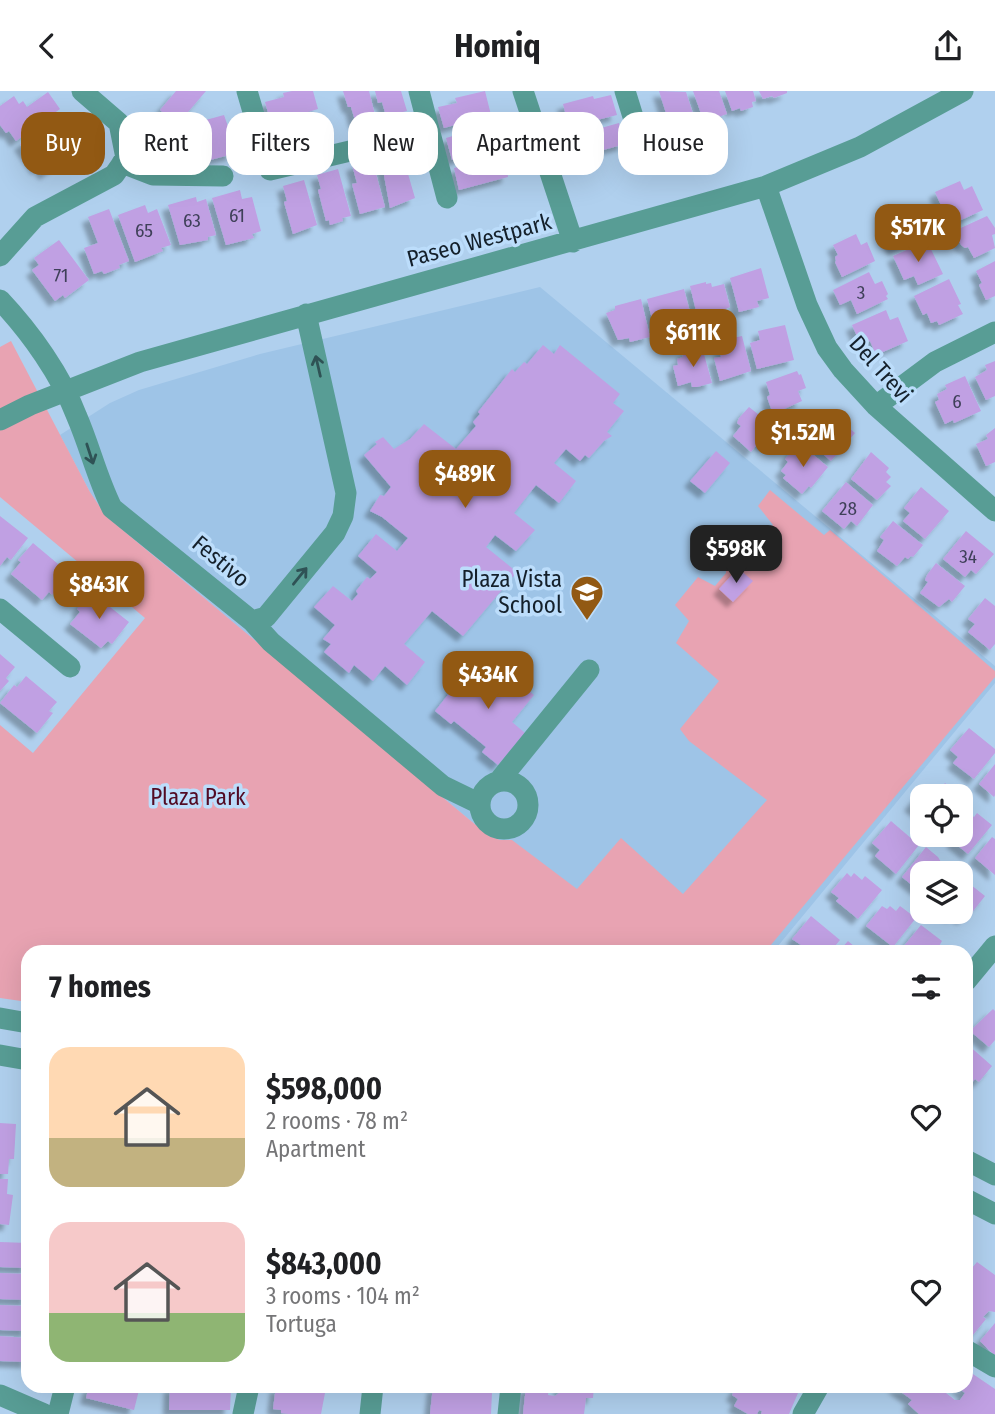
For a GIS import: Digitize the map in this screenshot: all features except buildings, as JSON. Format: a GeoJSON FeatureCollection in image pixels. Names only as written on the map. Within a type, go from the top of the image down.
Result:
{"type":"FeatureCollection","features":[{"type":"Feature","properties":{"kind":"street"},"geometry":{"type":"LineString","coordinates":[[82,91],[118,123],[119,127]]}},
{"type":"Feature","properties":{"kind":"street"},"geometry":{"type":"LineString","coordinates":[[247,91],[270,170],[348,151]]}},
{"type":"Feature","properties":{"kind":"street"},"geometry":{"type":"LineString","coordinates":[[419,91],[425,112]]}},
{"type":"Feature","properties":{"kind":"street"},"geometry":{"type":"LineString","coordinates":[[523,91],[573,242]]}},
{"type":"Feature","properties":{"kind":"street"},"geometry":{"type":"LineString","coordinates":[[625,91],[632,112]]}},
{"type":"Feature","properties":{"kind":"street","name":"Paseo Westpark"},"geometry":{"type":"LineString","coordinates":[[0,420],[65,390],[140,362],[766,186],[860,147],[963,91]]}},
{"type":"Feature","properties":{"kind":"street"},"geometry":{"type":"LineString","coordinates":[[438,163],[447,198]]}},
{"type":"Feature","properties":{"kind":"street"},"geometry":{"type":"LineString","coordinates":[[0,256],[35,217],[114,175],[119,168]]}},
{"type":"Feature","properties":{"kind":"street"},"geometry":{"type":"LineString","coordinates":[[188,175],[223,176]]}},
{"type":"Feature","properties":{"kind":"street","name":"Del Trevi"},"geometry":{"type":"LineString","coordinates":[[766,186],[807,305],[827,348],[876,406],[995,511]]}},
{"type":"Feature","properties":{"kind":"street","name":"Festivo"},"geometry":{"type":"LineString","coordinates":[[0,300],[21,322],[65,390],[78,417],[98,481],[112,508],[252,621],[271,642],[443,786],[480,804],[481,812],[491,825],[506,829],[521,822],[528,807],[524,793],[513,783],[498,782]]}},
{"type":"Feature","properties":{"kind":"street"},"geometry":{"type":"LineString","coordinates":[[252,621],[266,617],[334,533],[343,516],[346,493],[342,471],[306,314]]}},
{"type":"Feature","properties":{"kind":"street"},"geometry":{"type":"LineString","coordinates":[[876,406],[935,362],[995,332]]}},
{"type":"Feature","properties":{"kind":"street"},"geometry":{"type":"LineString","coordinates":[[0,609],[70,667]]}},
{"type":"Feature","properties":{"kind":"street"},"geometry":{"type":"LineString","coordinates":[[480,804],[486,790],[498,782],[589,670]]}},
{"type":"Feature","properties":{"kind":"street"},"geometry":{"type":"LineString","coordinates":[[973,973],[995,946]]}},
{"type":"Feature","properties":{"kind":"street"},"geometry":{"type":"LineString","coordinates":[[0,1018],[21,1022]]}},
{"type":"Feature","properties":{"kind":"street"},"geometry":{"type":"LineString","coordinates":[[0,1055],[21,1059]]}},
{"type":"Feature","properties":{"kind":"street"},"geometry":{"type":"LineString","coordinates":[[973,1164],[995,1175]]}},
{"type":"Feature","properties":{"kind":"street"},"geometry":{"type":"LineString","coordinates":[[973,1203],[995,1214]]}},
{"type":"Feature","properties":{"kind":"street"},"geometry":{"type":"LineString","coordinates":[[973,1354],[995,1367]]}},
{"type":"Feature","properties":{"kind":"street"},"geometry":{"type":"LineString","coordinates":[[58,1414],[63,1393]]}},
{"type":"Feature","properties":{"kind":"street"},"geometry":{"type":"LineString","coordinates":[[243,1414],[248,1393]]}},
{"type":"Feature","properties":{"kind":"street"},"geometry":{"type":"LineString","coordinates":[[370,1414],[372,1393]]}},
{"type":"Feature","properties":{"kind":"street"},"geometry":{"type":"LineString","coordinates":[[508,1414],[510,1393]]}},
{"type":"Feature","properties":{"kind":"street"},"geometry":{"type":"LineString","coordinates":[[803,1414],[815,1393]]}},
{"type":"Feature","properties":{"kind":"street"},"geometry":{"type":"LineString","coordinates":[[0,1395],[44,1414]]}},
{"type":"Feature","properties":{"kind":"shaded area","name":"Plaza Vista School"},"geometry":{"type":"Polygon","coordinates":[[[540,287],[995,666],[995,683],[779,945],[650,945],[500,840],[489,836],[106,516],[60,435],[110,403],[139,390],[260,354],[540,287]]]}},
{"type":"Feature","properties":{"kind":"green space","name":"Plaza Park"},"geometry":{"type":"Polygon","coordinates":[[[11,341],[90,492],[106,516],[489,836],[512,840],[577,889],[621,838],[683,894],[767,800],[689,741],[680,729],[719,681],[676,643],[689,621],[675,605],[698,577],[715,586],[726,573],[726,566],[715,555],[739,527],[757,538],[773,525],[758,506],[770,490],[824,535],[830,530],[995,671],[995,677],[771,945],[21,945],[21,1001],[0,998],[0,725],[33,753],[145,618],[0,497],[0,347],[11,341]]]}},
{"type":"Feature","properties":{"kind":"place","name":"Plaza Vista School"},"geometry":{"type":"Point","coordinates":[587,622]}}]}
